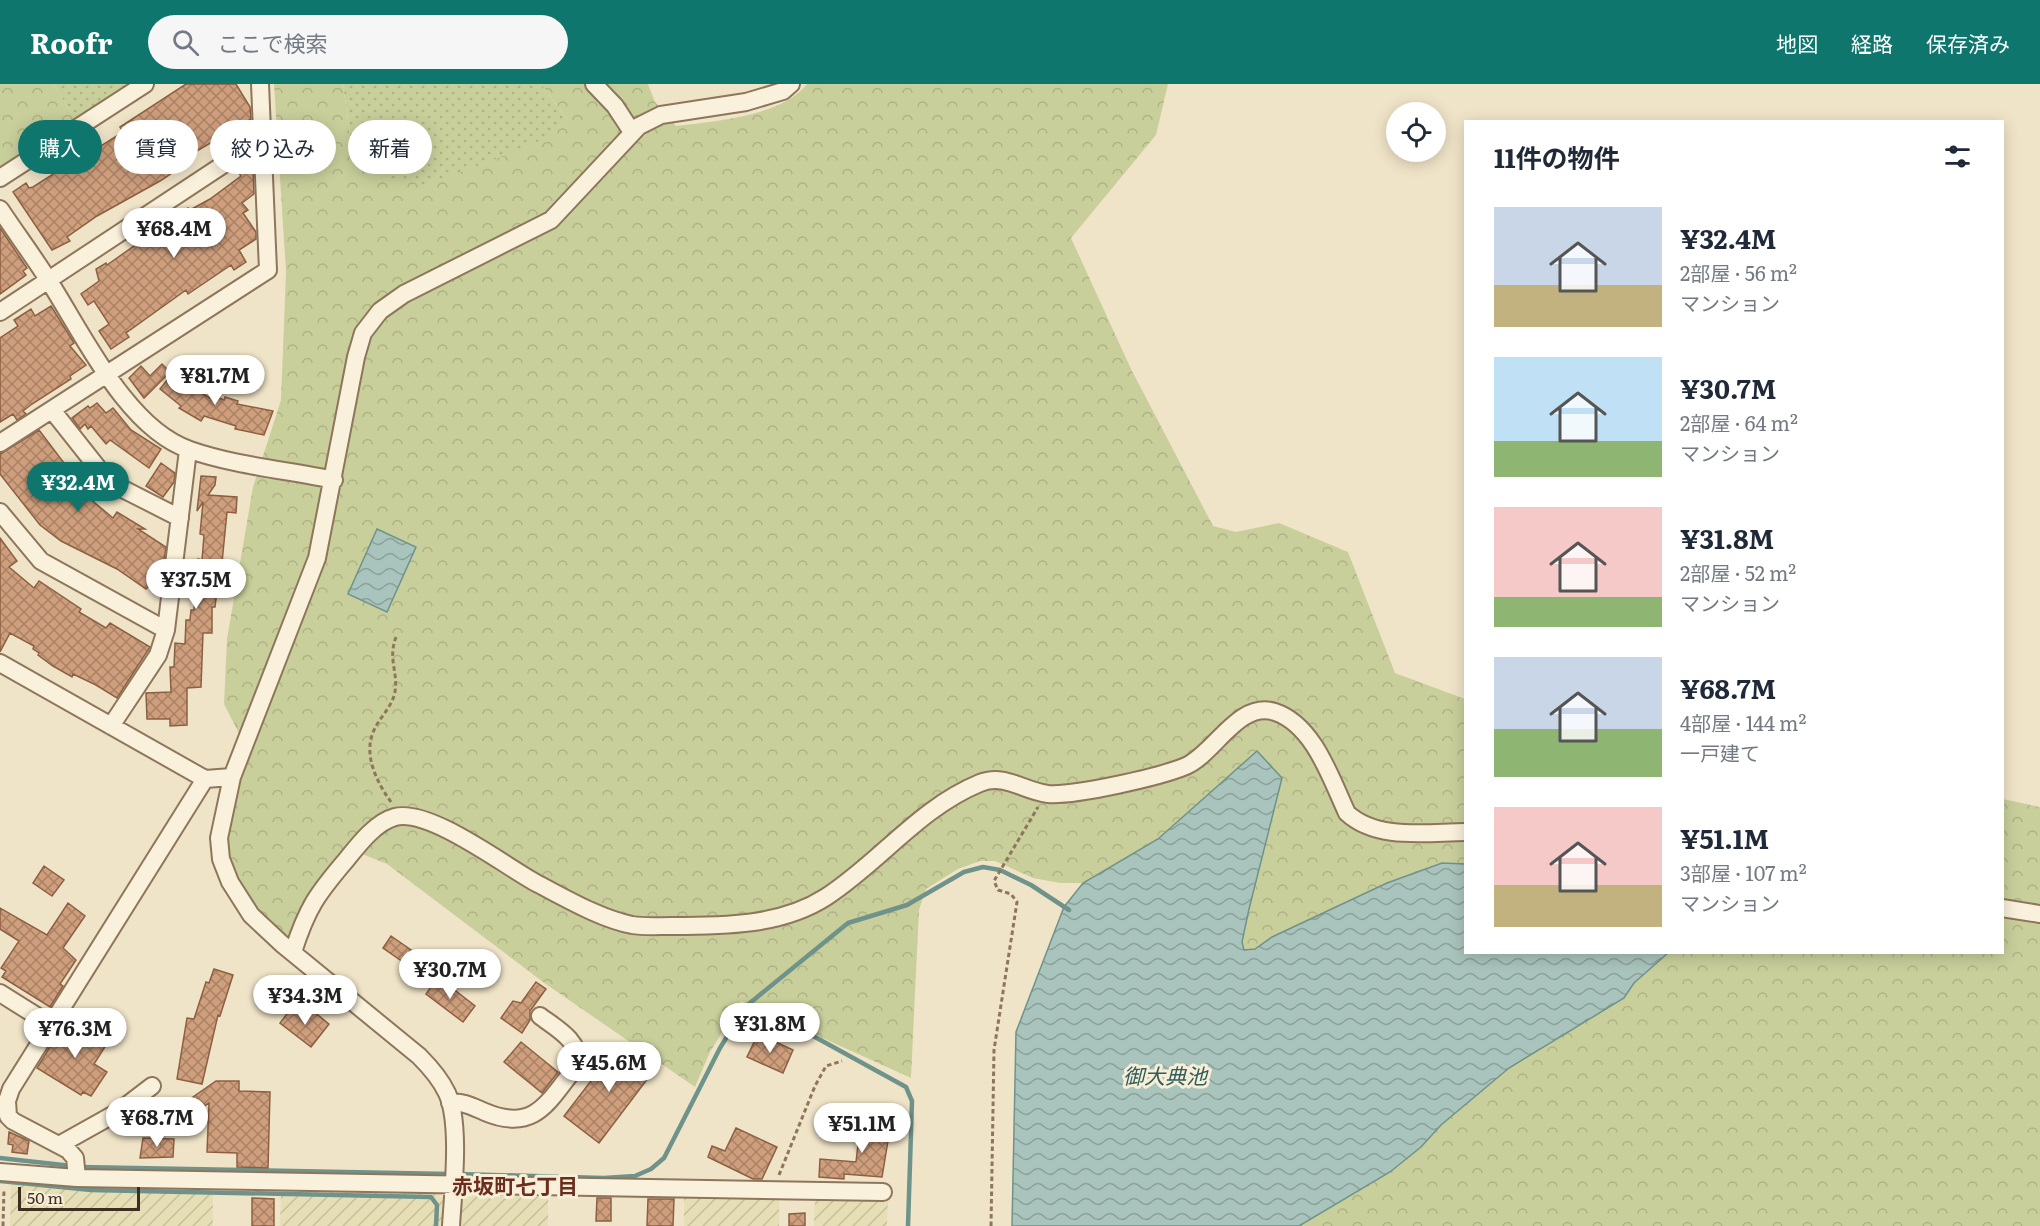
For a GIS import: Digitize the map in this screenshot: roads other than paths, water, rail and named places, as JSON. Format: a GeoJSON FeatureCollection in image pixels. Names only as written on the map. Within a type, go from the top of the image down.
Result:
{"type":"FeatureCollection","features":[{"type":"Feature","properties":{"kind":"street"},"geometry":{"type":"LineString","coordinates":[[0,178],[145,84]]}},
{"type":"Feature","properties":{"kind":"street"},"geometry":{"type":"LineString","coordinates":[[260,84],[261,120]]}},
{"type":"Feature","properties":{"kind":"street"},"geometry":{"type":"LineString","coordinates":[[594,84],[615,106],[632,132]]}},
{"type":"Feature","properties":{"kind":"street"},"geometry":{"type":"LineString","coordinates":[[451,1226],[453,1177],[450,1104],[435,1072],[251,915],[230,882],[221,859],[219,838],[232,777],[317,558],[334,480],[356,357],[363,333],[380,311],[404,294],[551,220],[632,132],[662,115],[746,102],[783,91],[791,84]]}},
{"type":"Feature","properties":{"kind":"street"},"geometry":{"type":"LineString","coordinates":[[0,312],[210,173]]}},
{"type":"Feature","properties":{"kind":"street"},"geometry":{"type":"LineString","coordinates":[[0,443],[268,270],[264,174]]}},
{"type":"Feature","properties":{"kind":"street"},"geometry":{"type":"LineString","coordinates":[[0,209],[49,280],[107,374],[132,409],[156,430],[188,450],[334,480]]}},
{"type":"Feature","properties":{"kind":"street"},"geometry":{"type":"LineString","coordinates":[[52,410],[109,482],[180,518]]}},
{"type":"Feature","properties":{"kind":"street"},"geometry":{"type":"LineString","coordinates":[[111,726],[158,655],[166,630],[188,450]]}},
{"type":"Feature","properties":{"kind":"street"},"geometry":{"type":"LineString","coordinates":[[0,512],[40,561],[166,630]]}},
{"type":"Feature","properties":{"kind":"street"},"geometry":{"type":"LineString","coordinates":[[0,663],[205,779],[232,777]]}},
{"type":"Feature","properties":{"kind":"street"},"geometry":{"type":"LineString","coordinates":[[293,952],[306,913],[330,878],[378,827],[395,817],[434,823],[538,884],[614,920],[634,926],[708,926],[762,921],[794,914],[826,897],[914,823],[949,798],[984,782],[1002,779],[1050,794],[1097,788],[1174,771],[1203,756],[1242,717],[1252,711],[1272,710],[1286,717],[1308,736],[1347,813],[1357,822],[1373,829],[1396,832],[1464,832]]}},
{"type":"Feature","properties":{"kind":"street"},"geometry":{"type":"LineString","coordinates":[[76,1169],[59,1145],[20,1126],[8,1116],[11,1089],[205,779]]}},
{"type":"Feature","properties":{"kind":"street"},"geometry":{"type":"LineString","coordinates":[[2004,908],[2040,914]]}},
{"type":"Feature","properties":{"kind":"street"},"geometry":{"type":"LineString","coordinates":[[0,993],[51,1025]]}},
{"type":"Feature","properties":{"kind":"street"},"geometry":{"type":"LineString","coordinates":[[450,1104],[459,1102],[502,1119],[519,1120],[532,1116],[579,1063],[579,1052],[573,1041],[540,1016]]}},
{"type":"Feature","properties":{"kind":"street"},"geometry":{"type":"LineString","coordinates":[[59,1145],[118,1112],[152,1086]]}},
{"type":"Feature","properties":{"kind":"street"},"geometry":{"type":"LineString","coordinates":[[2,1172],[76,1169],[453,1177],[773,1191],[883,1192]]}},
{"type":"Feature","properties":{"kind":"water"},"geometry":{"type":"Polygon","coordinates":[[[377,529],[416,547],[387,612],[348,594],[377,529]]]}},
{"type":"Feature","properties":{"kind":"water","name":"御大典池"},"geometry":{"type":"Polygon","coordinates":[[[1257,751],[1282,778],[1249,909],[1242,942],[1244,950],[1255,949],[1272,937],[1387,883],[1442,863],[1464,864],[1464,954],[1667,954],[1634,983],[1624,998],[1509,1068],[1441,1125],[1421,1147],[1390,1172],[1299,1226],[1012,1226],[1016,1032],[1064,907],[1083,883],[1158,839],[1257,751]]]}},
{"type":"Feature","properties":{"kind":"waterway"},"geometry":{"type":"LineString","coordinates":[[458,1174],[604,1178],[635,1176],[651,1169],[664,1158],[720,1048],[745,1007],[848,923],[907,905],[964,872],[983,867],[1000,870],[1031,885],[1069,910]]}},
{"type":"Feature","properties":{"kind":"waterway"},"geometry":{"type":"LineString","coordinates":[[745,1007],[815,1037],[906,1087],[912,1101],[908,1226]]}},
{"type":"Feature","properties":{"kind":"waterway"},"geometry":{"type":"LineString","coordinates":[[0,1158],[72,1166]]}},
{"type":"Feature","properties":{"kind":"waterway"},"geometry":{"type":"LineString","coordinates":[[80,1167],[450,1174]]}},
{"type":"Feature","properties":{"kind":"waterway"},"geometry":{"type":"LineString","coordinates":[[0,1181],[91,1190],[431,1197],[437,1205],[436,1226]]}},
{"type":"Feature","properties":{"kind":"district","name":"赤坂町七丁目"},"geometry":{"type":"Point","coordinates":[515,1187]}}]}
